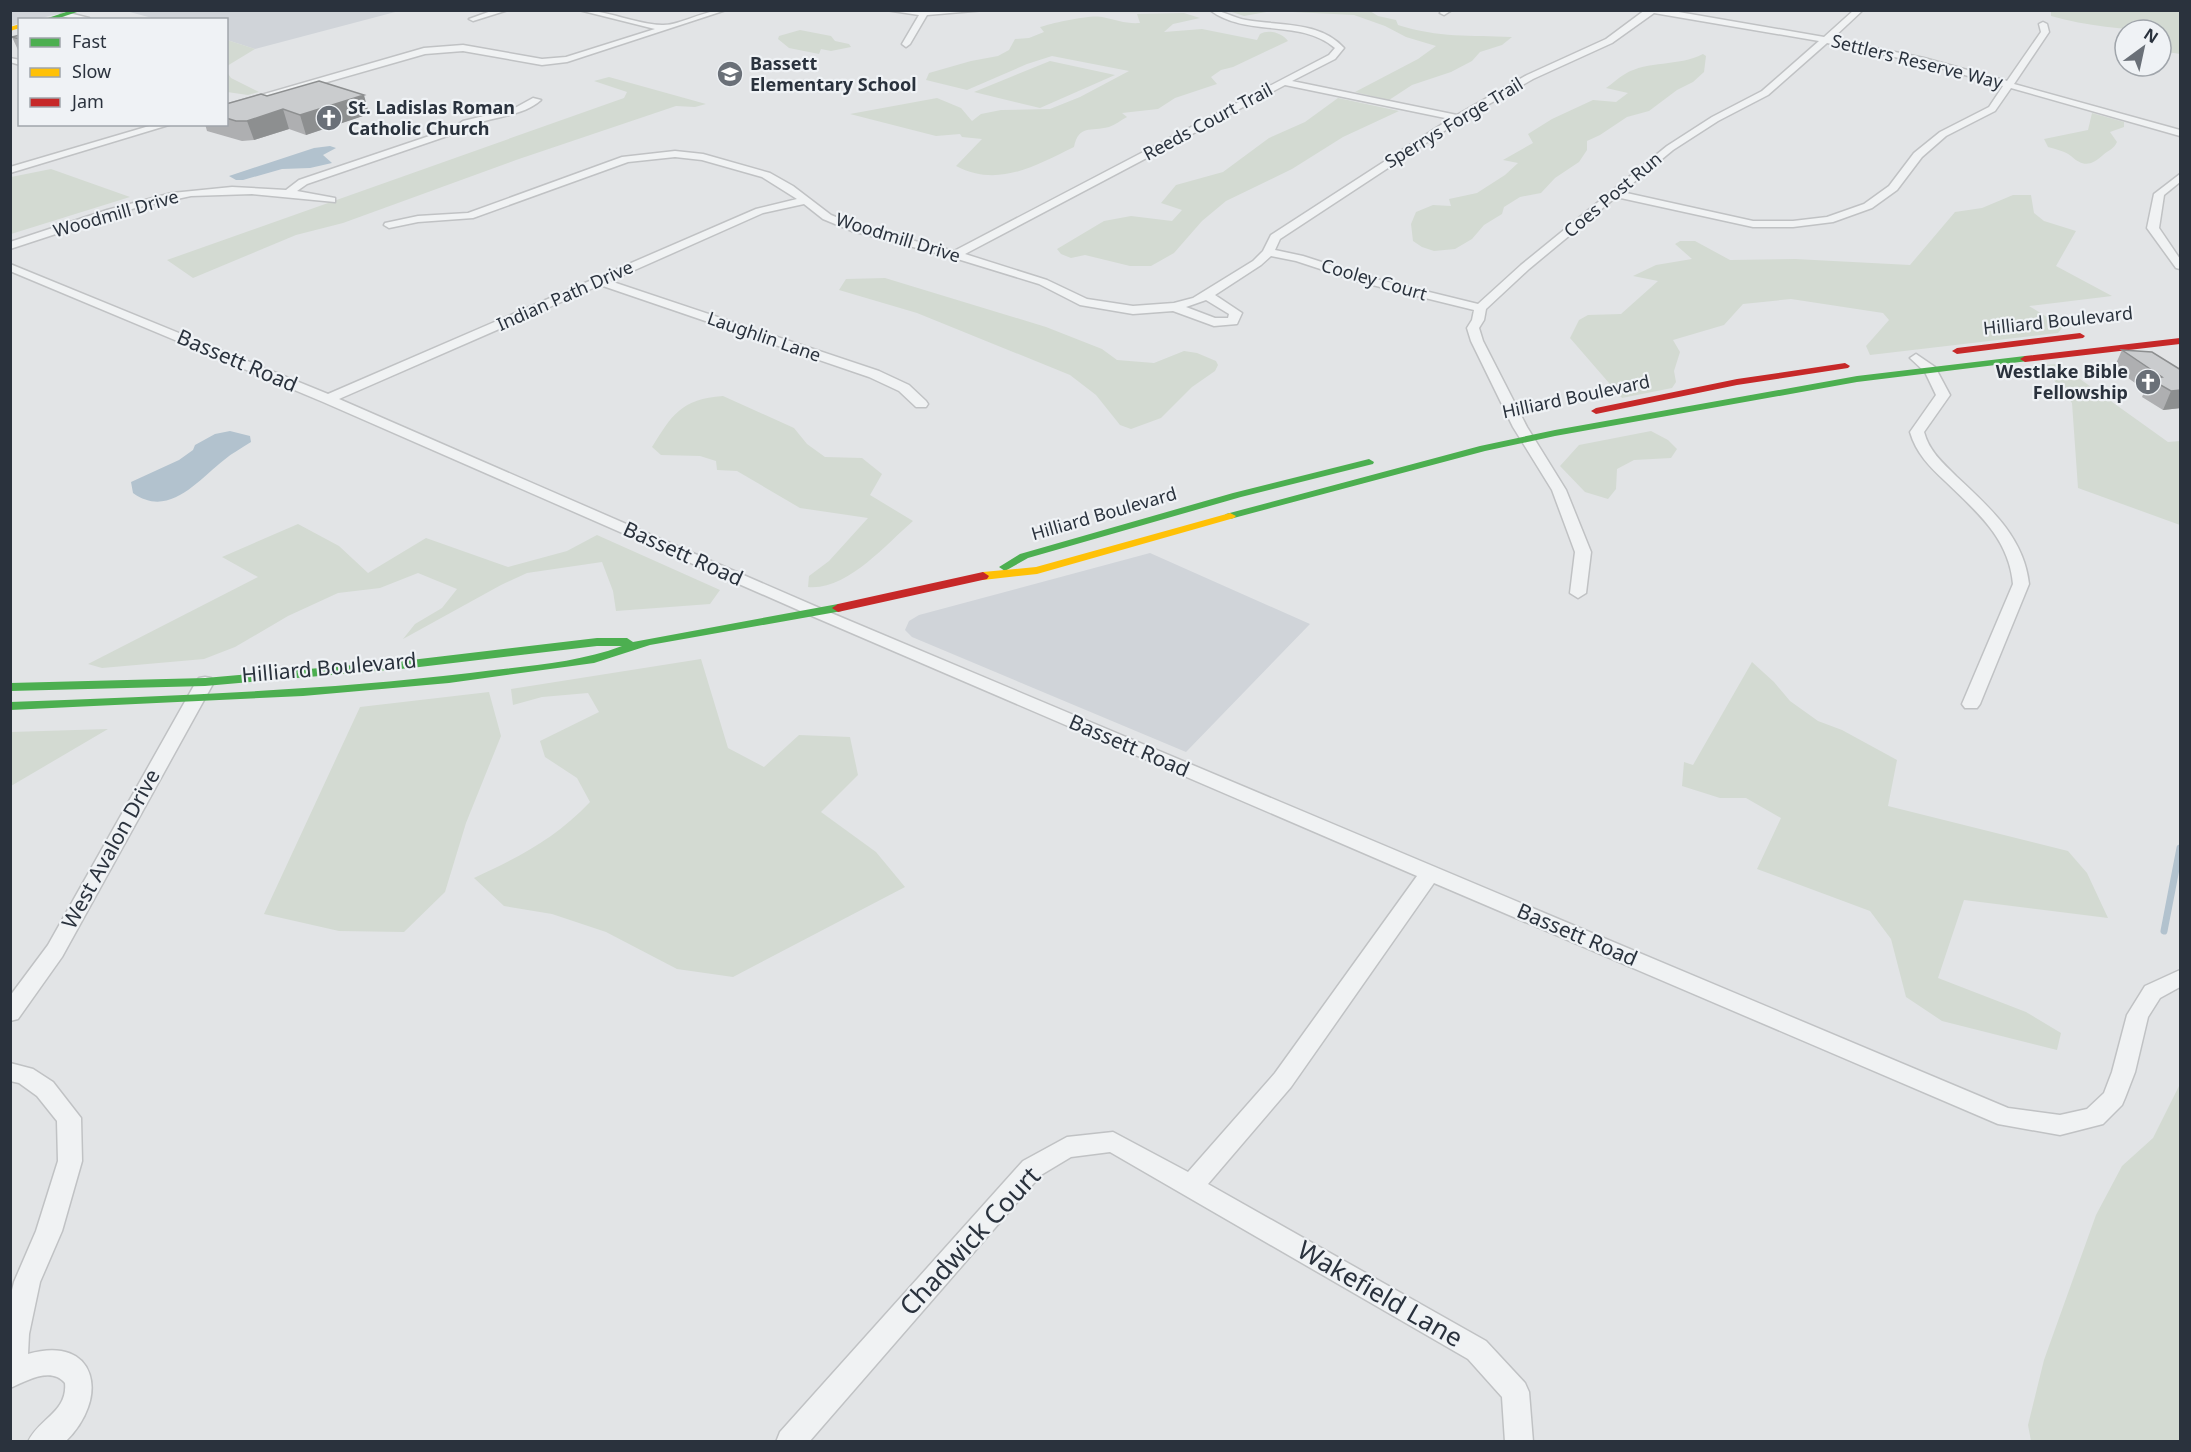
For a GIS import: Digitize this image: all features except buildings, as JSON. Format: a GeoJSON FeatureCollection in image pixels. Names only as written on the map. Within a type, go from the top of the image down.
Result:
{"type":"FeatureCollection","features":[{"type":"Feature","properties":{"kind":"main road"},"geometry":{"type":"LineString","coordinates":[[52,18],[80,10]]}},
{"type":"Feature","properties":{"kind":"main road","name":"Hilliard Boulevard"},"geometry":{"type":"LineString","coordinates":[[2148,330],[2181,328]]}},
{"type":"Feature","properties":{"kind":"main road","name":"Hilliard Boulevard"},"geometry":{"type":"LineString","coordinates":[[1423,450],[1857,379],[1997,345],[2092,335]]}},
{"type":"Feature","properties":{"kind":"main road","name":"Hilliard Boulevard"},"geometry":{"type":"LineString","coordinates":[[1936,359],[2181,341]]}},
{"type":"Feature","properties":{"kind":"main road","name":"Hilliard Boulevard"},"geometry":{"type":"LineString","coordinates":[[10,706],[194,699],[359,687],[597,659],[647,642],[818,613],[996,573],[1037,570],[1523,432],[1737,382],[1916,358]]}},
{"type":"Feature","properties":{"kind":"main road","name":"Hilliard Boulevard"},"geometry":{"type":"LineString","coordinates":[[996,573],[1024,556],[1238,495],[1388,458]]}},
{"type":"Feature","properties":{"kind":"main road","name":"Hilliard Boulevard"},"geometry":{"type":"LineString","coordinates":[[10,687],[205,681],[411,664],[597,642],[647,642]]}},
{"type":"Feature","properties":{"kind":"street"},"geometry":{"type":"LineString","coordinates":[[473,19],[504,10]]}},
{"type":"Feature","properties":{"kind":"street"},"geometry":{"type":"LineString","coordinates":[[583,10],[665,28]]}},
{"type":"Feature","properties":{"kind":"street"},"geometry":{"type":"LineString","coordinates":[[228,107],[424,51],[470,48],[542,62],[592,52],[722,10]]}},
{"type":"Feature","properties":{"kind":"street"},"geometry":{"type":"LineString","coordinates":[[890,10],[924,13],[981,10]]}},
{"type":"Feature","properties":{"kind":"street","name":"Reeds Court Trail"},"geometry":{"type":"LineString","coordinates":[[955,255],[1332,57],[1340,48],[1334,40],[1317,34],[1239,20],[1214,10]]}},
{"type":"Feature","properties":{"kind":"street","name":"Coes Post Run"},"geometry":{"type":"LineString","coordinates":[[1480,308],[1670,148],[1715,119],[1765,93],[1859,10]]}},
{"type":"Feature","properties":{"kind":"street","name":"Settlers Reserve Way"},"geometry":{"type":"LineString","coordinates":[[1651,11],[1826,40],[1924,62],[2181,133]]}},
{"type":"Feature","properties":{"kind":"street","name":"Sperrys Forge Trail"},"geometry":{"type":"LineString","coordinates":[[1206,295],[1257,262],[1268,252],[1275,237],[1458,118],[1530,77],[1609,41],[1651,11]]}},
{"type":"Feature","properties":{"kind":"street"},"geometry":{"type":"LineString","coordinates":[[906,44],[924,13]]}},
{"type":"Feature","properties":{"kind":"street"},"geometry":{"type":"LineString","coordinates":[[65,14],[79,18]]}},
{"type":"Feature","properties":{"kind":"street"},"geometry":{"type":"LineString","coordinates":[[1615,194],[1753,224],[1793,224],[1829,220],[1868,206],[1893,188],[1918,155],[1943,134],[1992,109],[2044,32],[2043,24]]}},
{"type":"Feature","properties":{"kind":"street"},"geometry":{"type":"LineString","coordinates":[[1282,82],[1458,118]]}},
{"type":"Feature","properties":{"kind":"street"},"geometry":{"type":"LineString","coordinates":[[288,194],[303,182],[456,130],[466,123],[516,111],[536,100]]}},
{"type":"Feature","properties":{"kind":"street"},"geometry":{"type":"LineString","coordinates":[[10,170],[161,126]]}},
{"type":"Feature","properties":{"kind":"street","name":"Woodmill Drive"},"geometry":{"type":"LineString","coordinates":[[389,225],[428,218],[469,216],[626,159],[675,154],[703,157],[766,175],[789,188],[827,217],[856,229],[955,255],[1043,282],[1084,302],[1133,310],[1174,306],[1197,301],[1206,295]]}},
{"type":"Feature","properties":{"kind":"street"},"geometry":{"type":"LineString","coordinates":[[2181,177],[2159,195],[2153,228],[2181,266]]}},
{"type":"Feature","properties":{"kind":"street","name":"Woodmill Drive"},"geometry":{"type":"LineString","coordinates":[[10,246],[172,196],[221,191],[288,194],[331,200]]}},
{"type":"Feature","properties":{"kind":"street","name":"Indian Path Drive"},"geometry":{"type":"LineString","coordinates":[[328,399],[760,211],[804,201]]}},
{"type":"Feature","properties":{"kind":"street","name":"Cooley Court"},"geometry":{"type":"LineString","coordinates":[[1268,252],[1299,258],[1364,280],[1480,308]]}},
{"type":"Feature","properties":{"kind":"street","name":"Bassett Road"},"geometry":{"type":"LineString","coordinates":[[10,267],[328,399],[818,613],[2006,1117],[2050,1126],[2087,1122],[2105,1110],[2121,1083],[2139,1013],[2144,1002],[2158,987],[2181,978]]}},
{"type":"Feature","properties":{"kind":"street","name":"Laughlin Lane"},"geometry":{"type":"LineString","coordinates":[[600,281],[874,374],[904,388],[921,404]]}},
{"type":"Feature","properties":{"kind":"street"},"geometry":{"type":"LineString","coordinates":[[1174,306],[1214,322],[1233,321],[1236,313],[1206,295]]}},
{"type":"Feature","properties":{"kind":"street"},"geometry":{"type":"LineString","coordinates":[[1480,308],[1478,320],[1473,328],[1523,432],[1559,490],[1583,552],[1578,593]]}},
{"type":"Feature","properties":{"kind":"street"},"geometry":{"type":"LineString","coordinates":[[1916,358],[1936,359],[1943,395],[1917,432],[1919,442],[1929,458],[1993,520],[2022,567],[2021,584],[1971,704]]}},
{"type":"Feature","properties":{"kind":"street","name":"West Avalon Drive"},"geometry":{"type":"LineString","coordinates":[[10,1013],[55,951],[205,681]]}},
{"type":"Feature","properties":{"kind":"street"},"geometry":{"type":"LineString","coordinates":[[1192,1185],[1283,1080],[1430,873]]}},
{"type":"Feature","properties":{"kind":"street"},"geometry":{"type":"LineString","coordinates":[[10,1072],[25,1076],[45,1089],[69,1118],[70,1161],[49,1231],[27,1282],[16,1334],[12,1373],[36,1364],[56,1362],[72,1368],[79,1378],[79,1396],[75,1407],[67,1420],[49,1439]]}},
{"type":"Feature","properties":{"kind":"street","name":"Chadwick Court"},"geometry":{"type":"LineString","coordinates":[[790,1442],[1032,1168],[1067,1147],[1113,1142],[1192,1185]]}},
{"type":"Feature","properties":{"kind":"street","name":"Wakefield Lane"},"geometry":{"type":"LineString","coordinates":[[1192,1185],[1477,1350],[1515,1392],[1519,1442]]}},
{"type":"Feature","properties":{"kind":"shaded area"},"geometry":{"type":"Polygon","coordinates":[[[10,11],[72,11],[40,18],[18,18],[18,23],[11,26],[10,11]]]}},
{"type":"Feature","properties":{"kind":"shaded area"},"geometry":{"type":"Polygon","coordinates":[[[126,11],[399,11],[255,49],[228,40],[228,18],[152,18],[126,11]]]}},
{"type":"Feature","properties":{"kind":"shaded area"},"geometry":{"type":"Polygon","coordinates":[[[1229,11],[1272,11],[1244,16],[1229,11]]]}},
{"type":"Feature","properties":{"kind":"shaded area"},"geometry":{"type":"Polygon","coordinates":[[[1272,11],[1370,11],[1378,16],[1396,20],[1398,25],[1427,32],[1512,37],[1502,45],[1480,52],[1472,61],[1451,72],[1412,85],[1389,100],[1355,92],[1418,59],[1436,46],[1406,37],[1385,26],[1354,15],[1272,11]]]}},
{"type":"Feature","properties":{"kind":"shaded area"},"geometry":{"type":"Polygon","coordinates":[[[2051,11],[2180,11],[2180,54],[2173,53],[2173,18],[2113,18],[2113,27],[2051,16],[2051,11]]]}},
{"type":"Feature","properties":{"kind":"shaded area"},"geometry":{"type":"Polygon","coordinates":[[[1184,13],[1200,18],[1173,24],[1164,32],[1202,29],[1257,40],[1260,34],[1271,32],[1288,41],[1233,67],[1221,70],[1211,77],[1217,84],[1175,98],[1158,109],[1122,113],[1127,117],[1111,126],[1082,132],[1074,147],[1031,167],[1002,175],[987,175],[956,166],[982,139],[962,137],[960,134],[936,136],[850,114],[937,98],[961,108],[972,121],[981,114],[1001,110],[1050,109],[1080,97],[1129,71],[1052,56],[1027,64],[967,90],[926,80],[929,73],[998,56],[1009,50],[1015,39],[1029,38],[1044,32],[1040,27],[1046,25],[1097,16],[1140,23],[1137,14],[1184,13]]]}},
{"type":"Feature","properties":{"kind":"shaded area"},"geometry":{"type":"Polygon","coordinates":[[[800,30],[831,36],[835,41],[849,44],[851,47],[831,51],[821,49],[819,54],[789,48],[778,39],[779,36],[800,30]]]}},
{"type":"Feature","properties":{"kind":"shaded area"},"geometry":{"type":"Polygon","coordinates":[[[228,40],[255,49],[228,65],[228,40]]]}},
{"type":"Feature","properties":{"kind":"shaded area"},"geometry":{"type":"Polygon","coordinates":[[[1703,54],[1706,56],[1704,72],[1693,82],[1677,90],[1649,111],[1627,117],[1587,141],[1587,150],[1579,162],[1555,178],[1541,193],[1520,197],[1504,207],[1502,214],[1484,225],[1472,239],[1455,249],[1434,251],[1413,241],[1411,224],[1416,212],[1433,205],[1451,206],[1449,199],[1477,193],[1505,175],[1518,163],[1503,160],[1533,143],[1528,134],[1552,119],[1593,100],[1616,102],[1628,93],[1606,88],[1634,70],[1684,61],[1703,54]]]}},
{"type":"Feature","properties":{"kind":"shaded area"},"geometry":{"type":"Polygon","coordinates":[[[1050,61],[1115,75],[1040,108],[974,92],[1050,61]]]}},
{"type":"Feature","properties":{"kind":"shaded area"},"geometry":{"type":"Polygon","coordinates":[[[228,74],[231,78],[259,92],[248,95],[228,92],[228,74]]]}},
{"type":"Feature","properties":{"kind":"shaded area"},"geometry":{"type":"Polygon","coordinates":[[[609,77],[706,104],[695,107],[676,106],[516,160],[343,223],[296,235],[193,278],[167,260],[624,98],[627,92],[594,81],[609,77]]]}},
{"type":"Feature","properties":{"kind":"shaded area"},"geometry":{"type":"Polygon","coordinates":[[[1338,98],[1399,111],[1343,137],[1292,169],[1226,201],[1202,221],[1174,253],[1151,266],[1130,266],[1085,255],[1071,258],[1061,254],[1057,249],[1104,221],[1131,216],[1172,221],[1182,210],[1161,203],[1176,185],[1223,172],[1269,138],[1305,122],[1338,98]]]}},
{"type":"Feature","properties":{"kind":"shaded area"},"geometry":{"type":"Polygon","coordinates":[[[2092,113],[2124,122],[2124,127],[2110,132],[2117,142],[2111,149],[2087,164],[2079,162],[2063,151],[2048,147],[2044,139],[2088,130],[2092,113]]]}},
{"type":"Feature","properties":{"kind":"shaded area"},"geometry":{"type":"Polygon","coordinates":[[[51,169],[130,197],[11,234],[11,177],[51,169]]]}},
{"type":"Feature","properties":{"kind":"shaded area"},"geometry":{"type":"Polygon","coordinates":[[[2013,195],[2031,195],[2034,213],[2044,221],[2076,231],[2056,266],[2112,296],[2029,306],[2063,327],[2058,333],[1870,355],[1866,346],[1889,320],[1883,313],[1791,299],[1743,304],[1724,325],[1673,340],[1680,352],[1674,371],[1676,382],[1672,388],[1622,398],[1570,338],[1579,320],[1588,315],[1621,314],[1658,281],[1633,276],[1656,265],[1692,259],[1675,244],[1680,241],[1695,241],[1730,260],[1795,259],[1910,265],[1955,212],[1982,208],[2013,195]]]}},
{"type":"Feature","properties":{"kind":"shaded area"},"geometry":{"type":"Polygon","coordinates":[[[885,278],[1046,327],[1102,349],[1117,360],[1154,363],[1184,351],[1197,353],[1216,361],[1218,365],[1215,371],[1192,387],[1161,418],[1131,429],[1120,425],[1096,395],[1070,375],[917,313],[839,290],[846,279],[885,278]]]}},
{"type":"Feature","properties":{"kind":"shaded area"},"geometry":{"type":"Polygon","coordinates":[[[2059,364],[2168,442],[2180,441],[2180,525],[2078,488],[2072,403],[2042,365],[2059,364]]]}},
{"type":"Feature","properties":{"kind":"shaded area"},"geometry":{"type":"Polygon","coordinates":[[[723,396],[794,428],[807,444],[825,457],[862,458],[882,474],[870,495],[913,521],[851,574],[837,582],[808,587],[809,576],[829,561],[868,518],[800,508],[737,471],[717,470],[716,461],[700,456],[661,455],[652,447],[672,418],[687,405],[723,396]]]}},
{"type":"Feature","properties":{"kind":"shaded area"},"geometry":{"type":"Polygon","coordinates":[[[1651,431],[1668,440],[1677,449],[1671,458],[1634,460],[1617,469],[1616,489],[1608,499],[1585,492],[1560,466],[1579,445],[1651,431]]]}},
{"type":"Feature","properties":{"kind":"shaded area"},"geometry":{"type":"Polygon","coordinates":[[[298,524],[339,546],[368,573],[426,538],[508,567],[567,551],[597,535],[720,590],[710,604],[616,611],[613,591],[602,562],[527,573],[403,639],[415,624],[442,608],[457,589],[418,573],[380,588],[338,593],[288,616],[235,647],[204,659],[102,668],[88,664],[258,577],[222,557],[298,524]]]}},
{"type":"Feature","properties":{"kind":"shaded area"},"geometry":{"type":"Polygon","coordinates":[[[1150,553],[1310,624],[1186,752],[912,637],[905,630],[909,621],[919,615],[1150,553]]]}},
{"type":"Feature","properties":{"kind":"shaded area"},"geometry":{"type":"Polygon","coordinates":[[[701,659],[728,748],[764,767],[799,735],[850,737],[858,775],[821,812],[876,852],[905,887],[733,977],[677,969],[606,932],[552,914],[504,906],[474,878],[550,837],[590,802],[577,778],[545,757],[540,741],[599,712],[588,693],[542,697],[513,705],[511,689],[701,659]]]}},
{"type":"Feature","properties":{"kind":"shaded area"},"geometry":{"type":"Polygon","coordinates":[[[1752,662],[1790,701],[1818,721],[1842,730],[1897,760],[1888,806],[2068,851],[2087,873],[2108,918],[1964,900],[1938,978],[2026,1012],[2061,1033],[2057,1050],[1942,1021],[1906,997],[1891,939],[1870,911],[1757,869],[1781,818],[1746,798],[1720,798],[1682,786],[1684,762],[1693,765],[1752,662]]]}},
{"type":"Feature","properties":{"kind":"shaded area"},"geometry":{"type":"Polygon","coordinates":[[[489,692],[501,736],[466,823],[445,892],[404,932],[339,931],[264,914],[360,707],[489,692]]]}},
{"type":"Feature","properties":{"kind":"shaded area"},"geometry":{"type":"Polygon","coordinates":[[[108,729],[11,786],[11,732],[108,729]]]}},
{"type":"Feature","properties":{"kind":"shaded area"},"geometry":{"type":"Polygon","coordinates":[[[2180,1084],[2180,1441],[2031,1441],[2028,1425],[2044,1360],[2096,1215],[2122,1166],[2153,1138],[2180,1084]]]}},
{"type":"Feature","properties":{"kind":"water"},"geometry":{"type":"Polygon","coordinates":[[[330,146],[336,148],[323,155],[332,163],[310,168],[282,169],[243,180],[236,180],[229,176],[314,148],[330,146]]]}},
{"type":"Feature","properties":{"kind":"water"},"geometry":{"type":"Polygon","coordinates":[[[230,431],[250,436],[251,442],[227,457],[182,494],[159,502],[146,500],[133,493],[131,482],[179,460],[193,450],[195,445],[215,434],[230,431]]]}},
{"type":"Feature","properties":{"kind":"waterway"},"geometry":{"type":"LineString","coordinates":[[2164,931],[2180,848]]}},
{"type":"Feature","properties":{"kind":"traffic: fast"},"geometry":{"type":"LineString","coordinates":[[52,18],[80,10]]}},
{"type":"Feature","properties":{"kind":"traffic: fast"},"geometry":{"type":"LineString","coordinates":[[1230,516],[1484,448],[1555,433],[1857,379],[2025,359]]}},
{"type":"Feature","properties":{"kind":"traffic: fast"},"geometry":{"type":"LineString","coordinates":[[1005,567],[1024,556],[1237,495],[1369,462]]}},
{"type":"Feature","properties":{"kind":"traffic: fast"},"geometry":{"type":"LineString","coordinates":[[10,706],[303,692],[449,679],[594,659],[650,641],[838,608]]}},
{"type":"Feature","properties":{"kind":"traffic: fast"},"geometry":{"type":"LineString","coordinates":[[10,687],[205,682],[411,664],[597,642],[627,642]]}},
{"type":"Feature","properties":{"kind":"traffic: slow"},"geometry":{"type":"LineString","coordinates":[[10,29],[18,27]]}},
{"type":"Feature","properties":{"kind":"traffic: slow"},"geometry":{"type":"LineString","coordinates":[[983,576],[1037,570],[1230,516]]}},
{"type":"Feature","properties":{"kind":"traffic: jam"},"geometry":{"type":"LineString","coordinates":[[1957,351],[2080,336]]}},
{"type":"Feature","properties":{"kind":"traffic: jam"},"geometry":{"type":"LineString","coordinates":[[2025,359],[2180,341]]}},
{"type":"Feature","properties":{"kind":"traffic: jam"},"geometry":{"type":"LineString","coordinates":[[1596,411],[1737,382],[1845,366]]}},
{"type":"Feature","properties":{"kind":"traffic: jam"},"geometry":{"type":"LineString","coordinates":[[838,608],[983,576]]}},
{"type":"Feature","properties":{"kind":"place","name":"Bassett Elementary School"},"geometry":{"type":"Point","coordinates":[730,74]}},
{"type":"Feature","properties":{"kind":"place","name":"St. Ladislas Roman Catholic Church"},"geometry":{"type":"Point","coordinates":[329,118]}},
{"type":"Feature","properties":{"kind":"place","name":"Westlake Bible Fellowship"},"geometry":{"type":"Point","coordinates":[2148,382]}}]}
